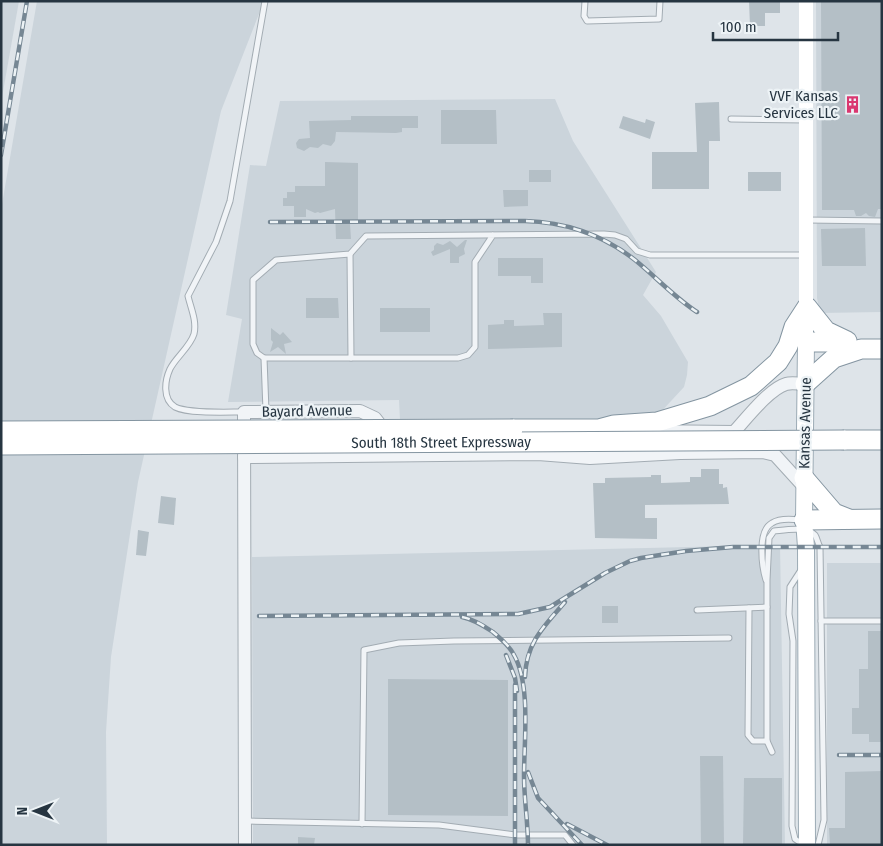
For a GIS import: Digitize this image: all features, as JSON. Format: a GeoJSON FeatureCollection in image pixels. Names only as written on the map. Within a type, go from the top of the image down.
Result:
{"type":"FeatureCollection","features":[{"type":"Feature","properties":{"kind":"highway"},"geometry":{"type":"LineString","coordinates":[[599,429],[614,425],[657,422],[710,406],[751,386],[778,362],[788,346],[794,327],[807,306],[826,331],[847,341]]}},
{"type":"Feature","properties":{"kind":"highway"},"geometry":{"type":"LineString","coordinates":[[806,342],[882,341]]}},
{"type":"Feature","properties":{"kind":"highway"},"geometry":{"type":"LineString","coordinates":[[805,384],[834,358],[861,349],[882,350]]}},
{"type":"Feature","properties":{"kind":"highway","name":"South 18th Street Expressway"},"geometry":{"type":"LineString","coordinates":[[1,445],[846,434],[882,428]]}},
{"type":"Feature","properties":{"kind":"highway","name":"South 18th Street Expressway"},"geometry":{"type":"LineString","coordinates":[[1,431],[599,429],[846,434],[882,440]]}},
{"type":"Feature","properties":{"kind":"highway"},"geometry":{"type":"LineString","coordinates":[[804,483],[834,512],[849,519]]}},
{"type":"Feature","properties":{"kind":"highway"},"geometry":{"type":"LineString","coordinates":[[804,525],[849,519],[882,519]]}},
{"type":"Feature","properties":{"kind":"highway"},"geometry":{"type":"LineString","coordinates":[[804,525],[882,529]]}},
{"type":"Feature","properties":{"kind":"main road","name":"Kansas Avenue"},"geometry":{"type":"LineString","coordinates":[[806,1],[807,306],[804,483],[807,732],[806,845]]}},
{"type":"Feature","properties":{"kind":"street","name":"Bayard Avenue"},"geometry":{"type":"LineString","coordinates":[[245,845],[244,412],[360,411],[375,418],[385,431],[734,432],[766,397],[783,385],[805,384]]}},
{"type":"Feature","properties":{"kind":"street"},"geometry":{"type":"LineString","coordinates":[[244,456],[538,454],[590,458],[680,453],[763,452],[775,455],[804,483]]}},
{"type":"Feature","properties":{"kind":"lane"},"geometry":{"type":"LineString","coordinates":[[244,412],[187,410],[174,406],[167,396],[166,381],[171,368],[193,336],[196,324],[188,296],[216,242],[230,201],[265,1]]}},
{"type":"Feature","properties":{"kind":"lane"},"geometry":{"type":"LineString","coordinates":[[585,1],[584,16],[587,21],[659,19],[660,1]]}},
{"type":"Feature","properties":{"kind":"lane"},"geometry":{"type":"LineString","coordinates":[[732,119],[806,120]]}},
{"type":"Feature","properties":{"kind":"lane"},"geometry":{"type":"LineString","coordinates":[[807,220],[882,221]]}},
{"type":"Feature","properties":{"kind":"lane"},"geometry":{"type":"LineString","coordinates":[[351,358],[350,254],[366,236],[604,234],[626,239],[637,252],[650,255],[807,255]]}},
{"type":"Feature","properties":{"kind":"lane"},"geometry":{"type":"LineString","coordinates":[[350,254],[276,260],[253,280],[253,344],[257,353],[264,358],[458,358],[468,355],[475,347],[475,262],[493,235]]}},
{"type":"Feature","properties":{"kind":"lane"},"geometry":{"type":"LineString","coordinates":[[264,358],[266,412]]}},
{"type":"Feature","properties":{"kind":"lane"},"geometry":{"type":"LineString","coordinates":[[767,580],[763,569],[764,531],[772,522],[779,520],[804,525],[815,536],[820,547],[824,820],[818,845]]}},
{"type":"Feature","properties":{"kind":"lane"},"geometry":{"type":"LineString","coordinates":[[772,752],[767,741],[767,580],[769,538],[779,530],[804,525]]}},
{"type":"Feature","properties":{"kind":"lane"},"geometry":{"type":"LineString","coordinates":[[806,561],[790,588],[789,614],[793,641],[792,826],[795,839],[806,845]]}},
{"type":"Feature","properties":{"kind":"lane"},"geometry":{"type":"LineString","coordinates":[[697,610],[767,607]]}},
{"type":"Feature","properties":{"kind":"lane"},"geometry":{"type":"LineString","coordinates":[[749,608],[748,735],[753,741],[767,741]]}},
{"type":"Feature","properties":{"kind":"lane"},"geometry":{"type":"LineString","coordinates":[[821,621],[882,620]]}},
{"type":"Feature","properties":{"kind":"lane"},"geometry":{"type":"LineString","coordinates":[[362,824],[364,650],[399,643],[454,640],[729,638]]}},
{"type":"Feature","properties":{"kind":"lane"},"geometry":{"type":"LineString","coordinates":[[246,821],[439,825],[515,835],[565,835],[573,845]]}},
{"type":"Feature","properties":{"kind":"shaded area"},"geometry":{"type":"Polygon","coordinates":[[[1,1],[19,1],[1,103],[1,1]]]}},
{"type":"Feature","properties":{"kind":"shaded area"},"geometry":{"type":"Polygon","coordinates":[[[37,1],[264,1],[221,111],[138,482],[111,657],[106,732],[107,845],[1,845],[1,210],[37,1]]]}},
{"type":"Feature","properties":{"kind":"shaded area","name":"VVF Kansas Services LLC"},"geometry":{"type":"Polygon","coordinates":[[[816,1],[882,1],[882,312],[820,313],[817,298],[816,1]]]}},
{"type":"Feature","properties":{"kind":"shaded area"},"geometry":{"type":"Polygon","coordinates":[[[555,99],[573,141],[656,272],[643,295],[661,316],[688,362],[684,387],[659,414],[623,419],[400,420],[399,400],[228,402],[242,319],[226,315],[250,165],[266,166],[280,101],[555,99]]]}},
{"type":"Feature","properties":{"kind":"shaded area"},"geometry":{"type":"Polygon","coordinates":[[[780,545],[785,845],[253,845],[252,557],[780,545]]]}},
{"type":"Feature","properties":{"kind":"shaded area"},"geometry":{"type":"Polygon","coordinates":[[[827,563],[882,563],[882,845],[827,845],[827,563]]]}},
{"type":"Feature","properties":{"kind":"building"},"geometry":{"type":"Polygon","coordinates":[[[749,1],[780,1],[780,13],[765,13],[765,26],[750,26],[749,1]]]}},
{"type":"Feature","properties":{"kind":"building","name":"VVF Kansas Services LLC"},"geometry":{"type":"Polygon","coordinates":[[[821,1],[882,1],[882,209],[878,209],[875,217],[869,216],[866,213],[856,216],[854,210],[822,210],[821,1]]]}},
{"type":"Feature","properties":{"kind":"building"},"geometry":{"type":"Polygon","coordinates":[[[719,102],[720,141],[709,141],[709,189],[652,189],[652,152],[697,152],[695,103],[719,102]]]}},
{"type":"Feature","properties":{"kind":"building"},"geometry":{"type":"Polygon","coordinates":[[[441,110],[496,110],[497,144],[441,144],[441,110]]]}},
{"type":"Feature","properties":{"kind":"building"},"geometry":{"type":"Polygon","coordinates":[[[351,116],[418,116],[418,128],[402,128],[402,132],[396,133],[336,132],[335,141],[331,146],[323,144],[318,148],[310,147],[304,151],[297,148],[296,143],[299,139],[310,138],[309,121],[351,120],[351,116]]]}},
{"type":"Feature","properties":{"kind":"building"},"geometry":{"type":"Polygon","coordinates":[[[623,116],[645,123],[646,119],[655,122],[650,139],[619,128],[623,116]]]}},
{"type":"Feature","properties":{"kind":"building"},"geometry":{"type":"Polygon","coordinates":[[[325,162],[358,163],[358,224],[350,224],[351,239],[336,239],[335,209],[315,213],[306,209],[306,217],[294,217],[294,206],[283,206],[283,198],[287,198],[287,192],[295,192],[295,186],[325,186],[325,162]]]}},
{"type":"Feature","properties":{"kind":"building"},"geometry":{"type":"Polygon","coordinates":[[[529,170],[551,170],[551,182],[529,182],[529,170]]]}},
{"type":"Feature","properties":{"kind":"building"},"geometry":{"type":"Polygon","coordinates":[[[748,172],[781,172],[781,191],[748,191],[748,172]]]}},
{"type":"Feature","properties":{"kind":"building"},"geometry":{"type":"Polygon","coordinates":[[[503,190],[528,190],[528,206],[504,207],[503,190]]]}},
{"type":"Feature","properties":{"kind":"building"},"geometry":{"type":"Polygon","coordinates":[[[865,228],[866,266],[822,266],[821,229],[865,228]]]}},
{"type":"Feature","properties":{"kind":"building"},"geometry":{"type":"Polygon","coordinates":[[[467,240],[464,249],[465,254],[459,257],[459,263],[450,263],[450,249],[433,256],[431,252],[437,243],[443,245],[450,241],[457,247],[467,240]]]}},
{"type":"Feature","properties":{"kind":"building"},"geometry":{"type":"Polygon","coordinates":[[[498,258],[543,258],[543,283],[531,283],[531,276],[498,276],[498,258]]]}},
{"type":"Feature","properties":{"kind":"building"},"geometry":{"type":"Polygon","coordinates":[[[306,298],[338,298],[339,318],[306,318],[306,298]]]}},
{"type":"Feature","properties":{"kind":"building"},"geometry":{"type":"Polygon","coordinates":[[[380,308],[430,308],[430,332],[380,332],[380,308]]]}},
{"type":"Feature","properties":{"kind":"building"},"geometry":{"type":"Polygon","coordinates":[[[543,313],[562,313],[562,347],[488,349],[488,325],[504,324],[504,320],[514,320],[514,326],[544,325],[543,313]]]}},
{"type":"Feature","properties":{"kind":"building"},"geometry":{"type":"Polygon","coordinates":[[[271,328],[280,335],[283,332],[292,342],[284,344],[286,354],[278,347],[270,352],[273,342],[271,340],[271,328]]]}},
{"type":"Feature","properties":{"kind":"building"},"geometry":{"type":"Polygon","coordinates":[[[701,469],[719,469],[719,484],[723,484],[723,488],[727,487],[729,504],[645,505],[645,518],[657,518],[657,539],[595,538],[593,483],[605,483],[605,478],[651,477],[651,475],[661,475],[661,483],[690,482],[690,477],[701,477],[701,469]]]}},
{"type":"Feature","properties":{"kind":"building"},"geometry":{"type":"Polygon","coordinates":[[[161,496],[176,498],[174,525],[158,523],[161,496]]]}},
{"type":"Feature","properties":{"kind":"building"},"geometry":{"type":"Polygon","coordinates":[[[138,530],[149,532],[146,556],[136,555],[138,530]]]}},
{"type":"Feature","properties":{"kind":"building"},"geometry":{"type":"Polygon","coordinates":[[[602,606],[618,606],[618,623],[602,623],[602,606]]]}},
{"type":"Feature","properties":{"kind":"building"},"geometry":{"type":"Polygon","coordinates":[[[868,631],[882,631],[882,742],[869,742],[869,734],[852,734],[852,708],[859,708],[859,669],[868,669],[868,631]]]}},
{"type":"Feature","properties":{"kind":"building"},"geometry":{"type":"Polygon","coordinates":[[[388,679],[508,680],[508,816],[388,815],[388,679]]]}},
{"type":"Feature","properties":{"kind":"building"},"geometry":{"type":"Polygon","coordinates":[[[700,756],[723,756],[724,845],[701,845],[700,756]]]}},
{"type":"Feature","properties":{"kind":"building"},"geometry":{"type":"Polygon","coordinates":[[[882,771],[882,845],[830,845],[829,828],[845,828],[845,772],[882,771]]]}},
{"type":"Feature","properties":{"kind":"building"},"geometry":{"type":"Polygon","coordinates":[[[744,778],[782,778],[782,845],[743,845],[744,778]]]}},
{"type":"Feature","properties":{"kind":"building"},"geometry":{"type":"Polygon","coordinates":[[[298,837],[315,838],[314,845],[298,845],[298,837]]]}},
{"type":"Feature","properties":{"kind":"railway"},"geometry":{"type":"LineString","coordinates":[[1,155],[27,1]]}},
{"type":"Feature","properties":{"kind":"railway"},"geometry":{"type":"LineString","coordinates":[[270,222],[525,221],[555,224],[597,237],[623,251],[697,312]]}},
{"type":"Feature","properties":{"kind":"railway"},"geometry":{"type":"LineString","coordinates":[[259,616],[518,614],[550,607],[605,573],[641,558],[686,551],[733,547],[882,547]]}},
{"type":"Feature","properties":{"kind":"railway"},"geometry":{"type":"LineString","coordinates":[[525,677],[526,665],[533,645],[543,627],[565,602]]}},
{"type":"Feature","properties":{"kind":"railway"},"geometry":{"type":"LineString","coordinates":[[462,617],[478,623],[499,637],[512,651],[519,667],[525,697],[524,785],[528,845]]}},
{"type":"Feature","properties":{"kind":"railway"},"geometry":{"type":"LineString","coordinates":[[506,655],[515,678],[517,691]]}},
{"type":"Feature","properties":{"kind":"railway"},"geometry":{"type":"LineString","coordinates":[[515,685],[515,845]]}},
{"type":"Feature","properties":{"kind":"railway"},"geometry":{"type":"LineString","coordinates":[[839,755],[882,755]]}},
{"type":"Feature","properties":{"kind":"railway"},"geometry":{"type":"LineString","coordinates":[[528,772],[538,798],[582,845]]}},
{"type":"Feature","properties":{"kind":"railway"},"geometry":{"type":"LineString","coordinates":[[567,824],[607,845]]}},
{"type":"Feature","properties":{"kind":"place","name":"VVF Kansas Services LLC"},"geometry":{"type":"Point","coordinates":[852,105]}}]}
